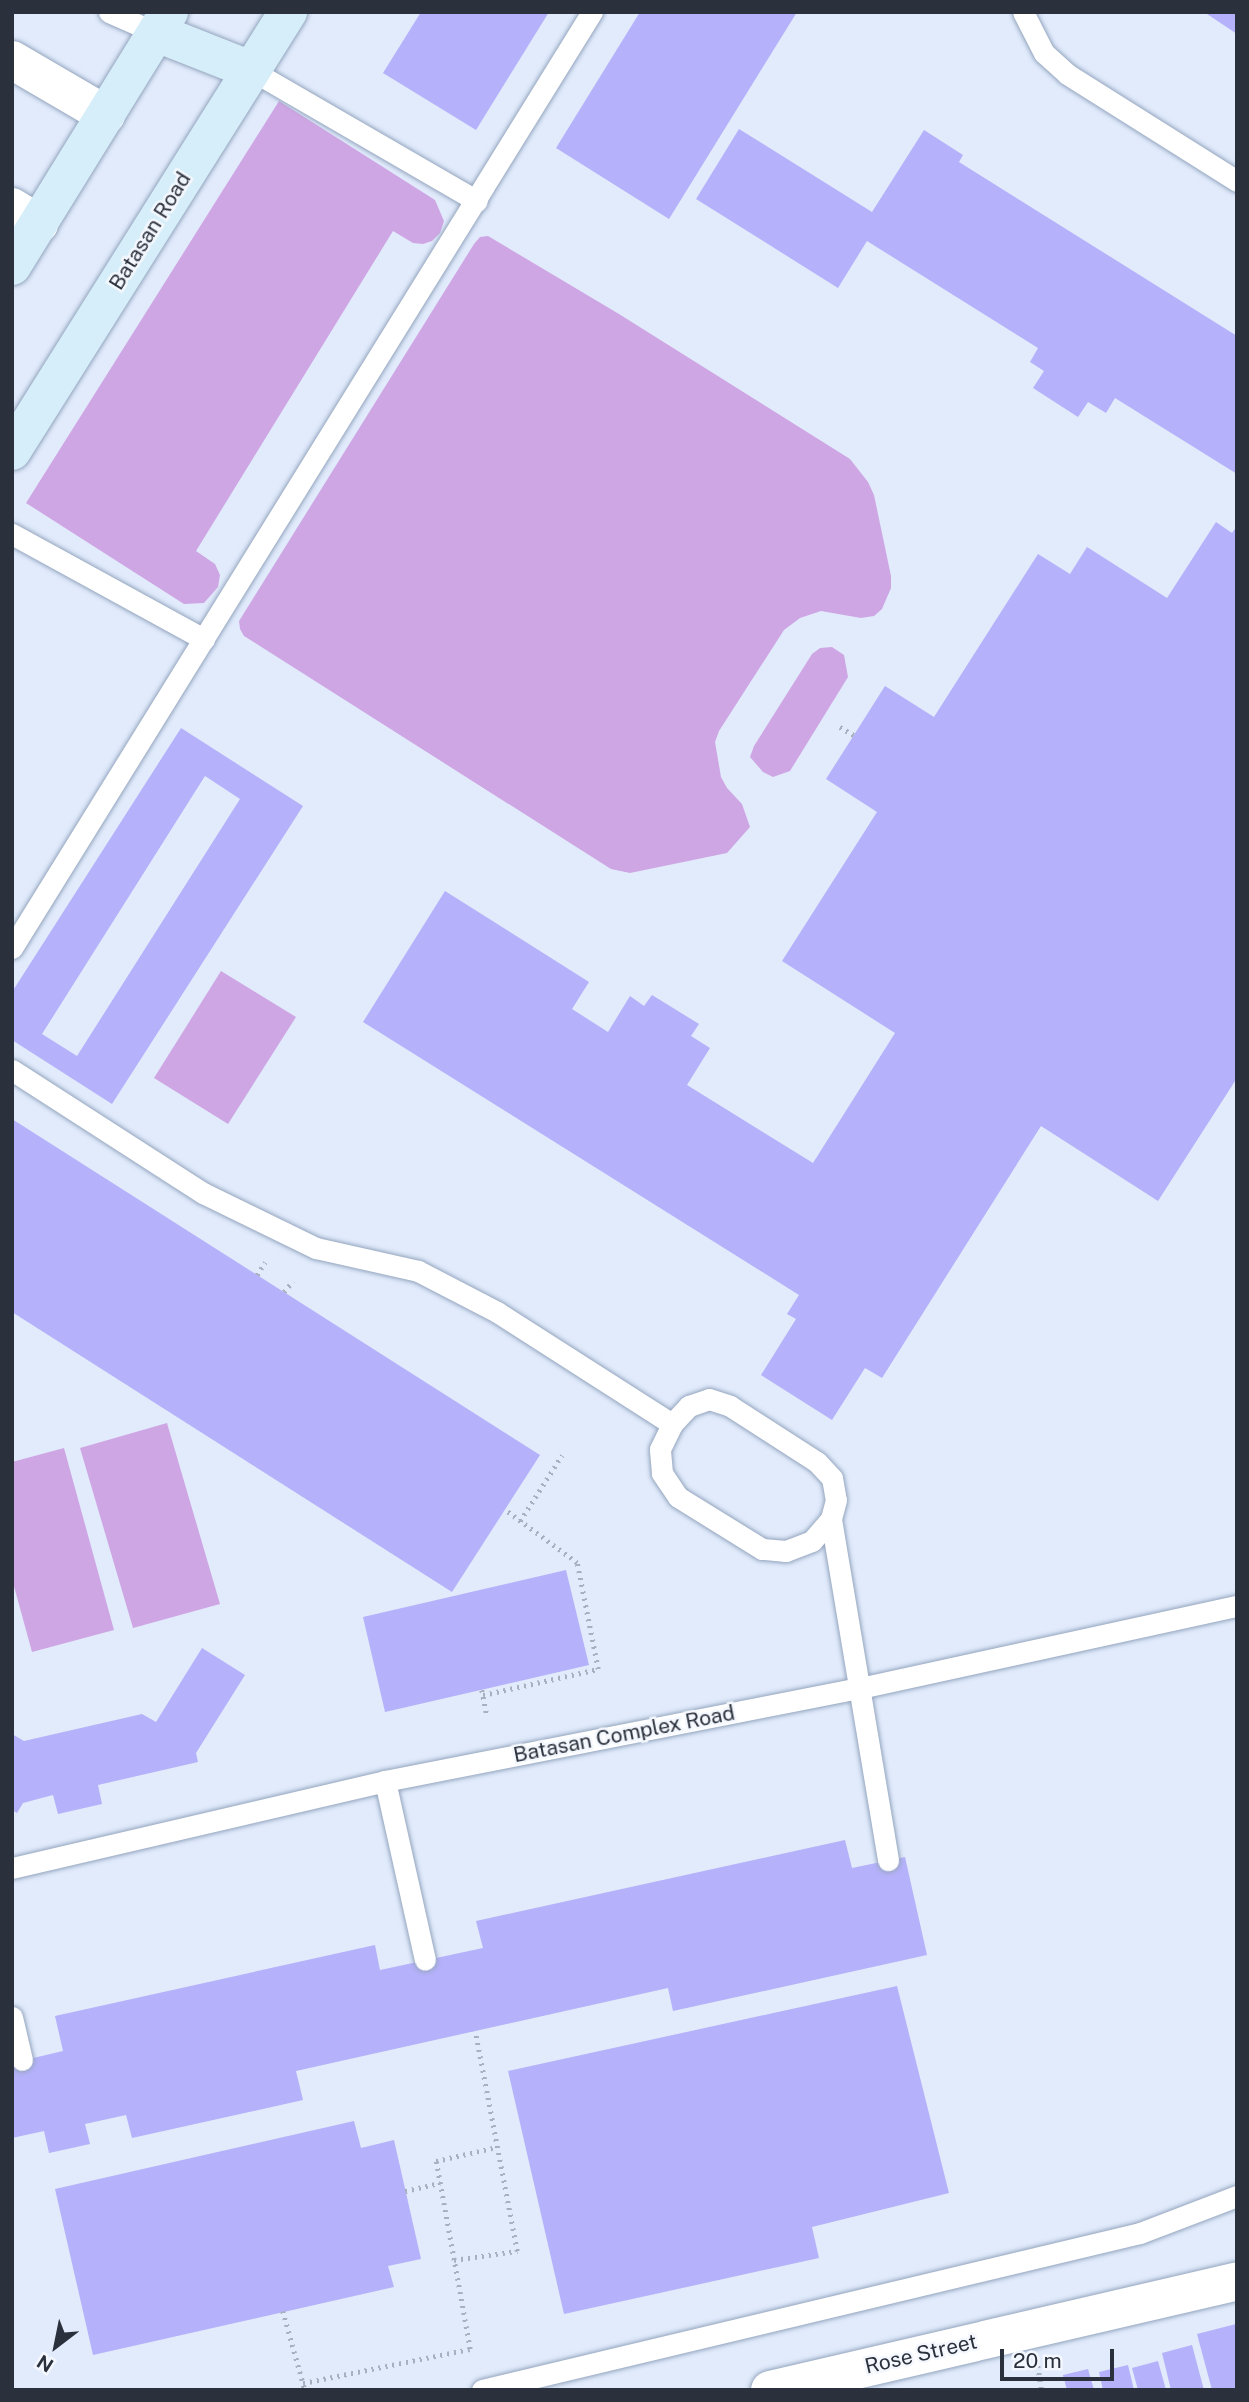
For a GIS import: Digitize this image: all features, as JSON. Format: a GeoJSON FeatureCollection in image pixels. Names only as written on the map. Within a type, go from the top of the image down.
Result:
{"type":"FeatureCollection","features":[{"type":"Feature","properties":{"kind":"main road","name":"Batasan Road"},"geometry":{"type":"LineString","coordinates":[[12,451],[289,12]]}},
{"type":"Feature","properties":{"kind":"main road"},"geometry":{"type":"LineString","coordinates":[[12,265],[25,216],[106,115],[163,22],[251,70]]}},
{"type":"Feature","properties":{"kind":"street"},"geometry":{"type":"LineString","coordinates":[[12,60],[106,115]]}},
{"type":"Feature","properties":{"kind":"street","name":"Rose Street"},"geometry":{"type":"LineString","coordinates":[[770,2390],[1237,2281]]}},
{"type":"Feature","properties":{"kind":"lane"},"geometry":{"type":"LineString","coordinates":[[109,12],[163,22]]}},
{"type":"Feature","properties":{"kind":"lane"},"geometry":{"type":"LineString","coordinates":[[12,948],[592,12]]}},
{"type":"Feature","properties":{"kind":"lane"},"geometry":{"type":"LineString","coordinates":[[1023,12],[1044,53],[1067,74],[1237,181]]}},
{"type":"Feature","properties":{"kind":"lane"},"geometry":{"type":"LineString","coordinates":[[251,70],[477,201]]}},
{"type":"Feature","properties":{"kind":"lane"},"geometry":{"type":"LineString","coordinates":[[12,534],[204,639]]}},
{"type":"Feature","properties":{"kind":"lane"},"geometry":{"type":"LineString","coordinates":[[12,1070],[203,1193],[316,1248],[418,1271],[497,1312],[672,1424]]}},
{"type":"Feature","properties":{"kind":"lane"},"geometry":{"type":"LineString","coordinates":[[831,1519],[812,1541],[786,1551],[762,1549],[738,1536],[678,1497],[662,1473],[660,1449],[672,1424],[690,1406],[709,1399],[730,1406],[817,1462],[832,1478],[836,1500],[831,1519],[888,1860]]}},
{"type":"Feature","properties":{"kind":"lane","name":"Batasan Complex Road"},"geometry":{"type":"LineString","coordinates":[[12,1868],[385,1781],[860,1688],[1237,1606]]}},
{"type":"Feature","properties":{"kind":"lane"},"geometry":{"type":"LineString","coordinates":[[385,1781],[425,1960]]}},
{"type":"Feature","properties":{"kind":"lane"},"geometry":{"type":"LineString","coordinates":[[12,2017],[22,2060]]}},
{"type":"Feature","properties":{"kind":"lane"},"geometry":{"type":"LineString","coordinates":[[482,2390],[1140,2233],[1237,2196]]}},
{"type":"Feature","properties":{"kind":"path"},"geometry":{"type":"LineString","coordinates":[[840,727],[854,735]]}},
{"type":"Feature","properties":{"kind":"path"},"geometry":{"type":"LineString","coordinates":[[257,1275],[265,1262]]}},
{"type":"Feature","properties":{"kind":"path"},"geometry":{"type":"LineString","coordinates":[[284,1292],[293,1281]]}},
{"type":"Feature","properties":{"kind":"path"},"geometry":{"type":"LineString","coordinates":[[520,1521],[562,1455]]}},
{"type":"Feature","properties":{"kind":"path"},"geometry":{"type":"LineString","coordinates":[[487,1715],[483,1692],[598,1669],[577,1563],[505,1510]]}},
{"type":"Feature","properties":{"kind":"path"},"geometry":{"type":"LineString","coordinates":[[454,2260],[517,2251],[475,2031]]}},
{"type":"Feature","properties":{"kind":"path"},"geometry":{"type":"LineString","coordinates":[[283,2311],[304,2387],[470,2349],[436,2161],[497,2147]]}},
{"type":"Feature","properties":{"kind":"path"},"geometry":{"type":"LineString","coordinates":[[405,2192],[440,2183]]}},
{"type":"Feature","properties":{"kind":"shaded area"},"geometry":{"type":"Polygon","coordinates":[[[279,101],[435,200],[444,221],[440,233],[432,241],[423,244],[413,243],[393,231],[196,551],[215,564],[220,575],[218,587],[204,603],[184,604],[26,503],[279,101]]]}},
{"type":"Feature","properties":{"kind":"shaded area"},"geometry":{"type":"Polygon","coordinates":[[[488,236],[619,314],[850,459],[868,482],[874,495],[891,576],[891,588],[882,609],[874,616],[861,618],[821,611],[800,618],[784,630],[719,731],[715,742],[721,777],[742,804],[750,827],[727,853],[630,873],[611,869],[244,636],[240,629],[239,621],[474,244],[480,237],[488,236]]]}},
{"type":"Feature","properties":{"kind":"shaded area"},"geometry":{"type":"Polygon","coordinates":[[[832,647],[844,655],[848,677],[790,771],[773,777],[763,772],[750,757],[754,746],[812,654],[820,648],[832,647]]]}},
{"type":"Feature","properties":{"kind":"shaded area"},"geometry":{"type":"Polygon","coordinates":[[[221,971],[296,1017],[228,1124],[154,1078],[221,971]]]}},
{"type":"Feature","properties":{"kind":"shaded area"},"geometry":{"type":"Polygon","coordinates":[[[167,1423],[220,1604],[133,1628],[80,1448],[167,1423]]]}},
{"type":"Feature","properties":{"kind":"shaded area"},"geometry":{"type":"Polygon","coordinates":[[[64,1448],[114,1630],[32,1652],[12,1579],[12,1462],[64,1448]]]}},
{"type":"Feature","properties":{"kind":"building"},"geometry":{"type":"Polygon","coordinates":[[[421,12],[549,12],[476,130],[383,73],[421,12]]]}},
{"type":"Feature","properties":{"kind":"building"},"geometry":{"type":"Polygon","coordinates":[[[640,12],[797,12],[669,219],[556,148],[640,12]]]}},
{"type":"Feature","properties":{"kind":"building"},"geometry":{"type":"Polygon","coordinates":[[[1204,12],[1237,12],[1237,34],[1204,12]]]}},
{"type":"Feature","properties":{"kind":"building"},"geometry":{"type":"Polygon","coordinates":[[[739,129],[872,212],[924,130],[963,155],[959,162],[1237,336],[1237,474],[1115,398],[1106,413],[1088,402],[1078,417],[1033,388],[1044,371],[1030,362],[1038,348],[867,241],[838,288],[696,199],[739,129]]]}},
{"type":"Feature","properties":{"kind":"building"},"geometry":{"type":"Polygon","coordinates":[[[1216,522],[1232,533],[1237,526],[1237,1078],[1158,1201],[1041,1126],[882,1378],[865,1368],[832,1420],[761,1375],[796,1319],[787,1314],[799,1295],[363,1022],[445,891],[589,982],[572,1009],[608,1032],[630,996],[644,1006],[652,995],[699,1024],[691,1036],[710,1048],[687,1085],[813,1163],[895,1033],[782,961],[877,812],[826,779],[885,686],[934,717],[1038,554],[1070,574],[1087,547],[1167,598],[1216,522]]]}},
{"type":"Feature","properties":{"kind":"building"},"geometry":{"type":"Polygon","coordinates":[[[181,728],[303,806],[112,1104],[12,1040],[12,992],[181,728]],[[205,776],[42,1034],[77,1056],[240,799],[205,776]]]}},
{"type":"Feature","properties":{"kind":"building"},"geometry":{"type":"Polygon","coordinates":[[[12,1119],[540,1455],[452,1592],[12,1312],[12,1119]]]}},
{"type":"Feature","properties":{"kind":"building"},"geometry":{"type":"Polygon","coordinates":[[[566,1570],[589,1665],[385,1712],[363,1617],[566,1570]]]}},
{"type":"Feature","properties":{"kind":"building"},"geometry":{"type":"Polygon","coordinates":[[[202,1648],[245,1675],[196,1753],[198,1762],[98,1785],[102,1804],[58,1814],[53,1795],[23,1803],[17,1813],[12,1810],[12,1734],[24,1741],[142,1714],[156,1722],[202,1648]]]}},
{"type":"Feature","properties":{"kind":"building"},"geometry":{"type":"Polygon","coordinates":[[[845,1840],[852,1868],[905,1857],[927,1955],[673,2011],[668,1988],[296,2071],[303,2100],[132,2138],[126,2115],[85,2124],[90,2144],[49,2153],[44,2131],[12,2138],[12,2063],[63,2051],[55,2016],[375,1945],[380,1970],[483,1948],[476,1921],[845,1840]]]}},
{"type":"Feature","properties":{"kind":"building"},"geometry":{"type":"Polygon","coordinates":[[[897,1986],[949,2193],[812,2227],[819,2258],[564,2314],[508,2071],[897,1986]]]}},
{"type":"Feature","properties":{"kind":"building"},"geometry":{"type":"Polygon","coordinates":[[[354,2121],[361,2148],[394,2140],[421,2259],[388,2266],[394,2287],[93,2355],[55,2189],[354,2121]]]}},
{"type":"Feature","properties":{"kind":"building"},"geometry":{"type":"Polygon","coordinates":[[[1236,2324],[1237,2390],[1212,2390],[1197,2334],[1236,2324]]]}},
{"type":"Feature","properties":{"kind":"building"},"geometry":{"type":"Polygon","coordinates":[[[1192,2345],[1204,2390],[1171,2390],[1162,2353],[1192,2345]]]}},
{"type":"Feature","properties":{"kind":"building"},"geometry":{"type":"Polygon","coordinates":[[[1158,2361],[1166,2390],[1138,2390],[1132,2368],[1158,2361]]]}},
{"type":"Feature","properties":{"kind":"building"},"geometry":{"type":"Polygon","coordinates":[[[1128,2365],[1134,2390],[1103,2390],[1099,2372],[1128,2365]]]}},
{"type":"Feature","properties":{"kind":"building"},"geometry":{"type":"Polygon","coordinates":[[[1088,2369],[1094,2390],[1067,2390],[1063,2375],[1088,2369]]]}}]}
